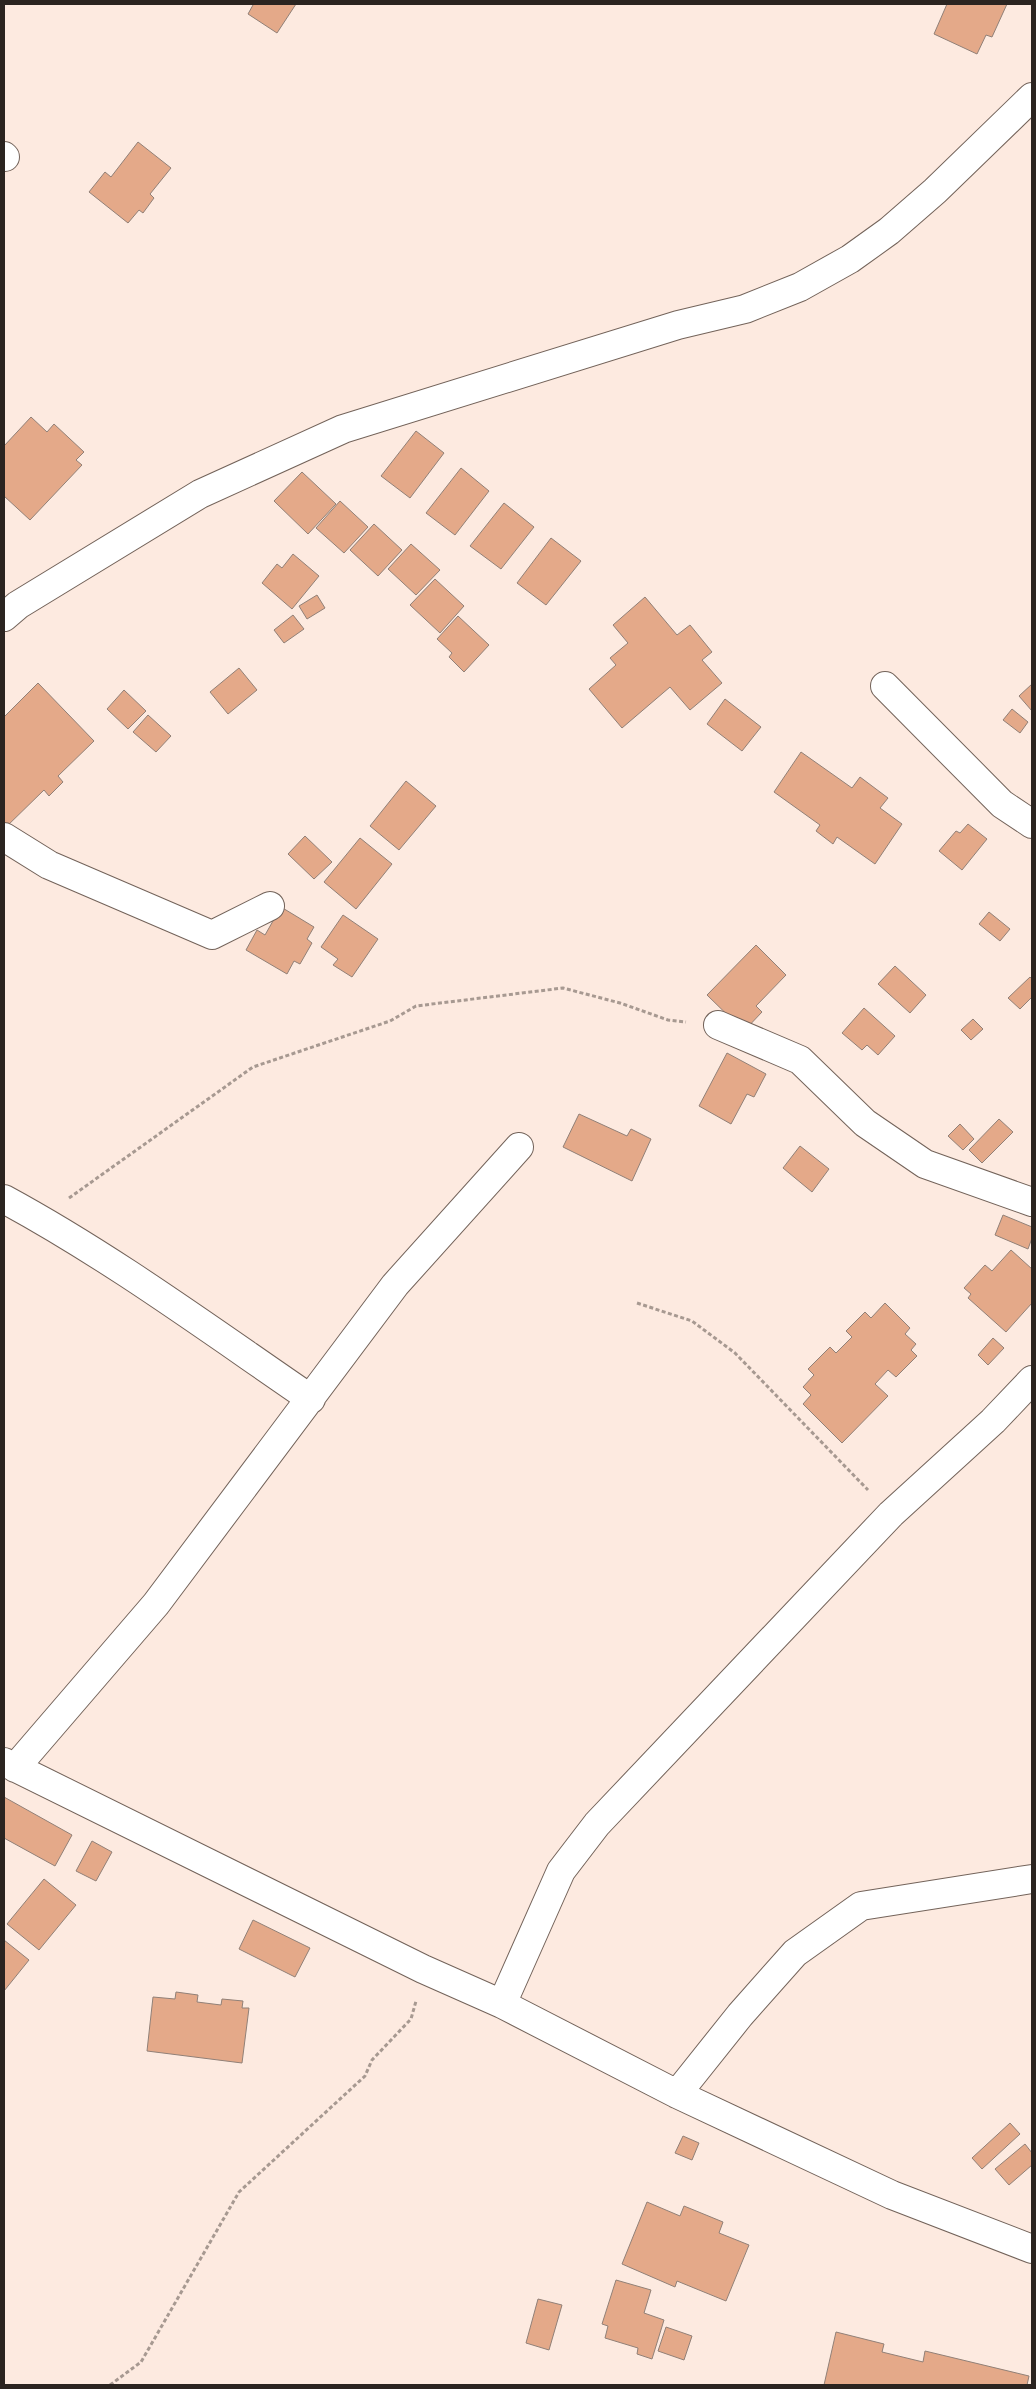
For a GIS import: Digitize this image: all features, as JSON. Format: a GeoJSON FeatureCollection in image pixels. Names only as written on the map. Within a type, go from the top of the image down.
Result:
{"type":"FeatureCollection","features":[{"type":"Feature","properties":{"kind":"street"},"geometry":{"type":"LineString","coordinates":[[4,617],[18,605],[200,494],[343,430],[668,328],[745,309],[800,287],[850,259],[889,230],[935,191],[1032,97]]}},
{"type":"Feature","properties":{"kind":"street"},"geometry":{"type":"LineString","coordinates":[[885,686],[1002,804],[1032,824]]}},
{"type":"Feature","properties":{"kind":"street"},"geometry":{"type":"LineString","coordinates":[[4,837],[49,865],[212,935],[270,906]]}},
{"type":"Feature","properties":{"kind":"street"},"geometry":{"type":"LineString","coordinates":[[718,1025],[800,1060],[865,1122],[925,1164],[1032,1202]]}},
{"type":"Feature","properties":{"kind":"street"},"geometry":{"type":"LineString","coordinates":[[519,1147],[395,1285],[156,1604],[9,1766],[424,1969],[502,2004],[677,2094],[892,2195],[1032,2249]]}},
{"type":"Feature","properties":{"kind":"street"},"geometry":{"type":"LineString","coordinates":[[4,1199],[40,1219],[150,1289],[311,1398]]}},
{"type":"Feature","properties":{"kind":"street"},"geometry":{"type":"LineString","coordinates":[[502,2004],[561,1871],[597,1824],[891,1514],[993,1421],[1032,1380]]}},
{"type":"Feature","properties":{"kind":"street"},"geometry":{"type":"LineString","coordinates":[[677,2094],[740,2015],[795,1953],[861,1906],[1032,1879]]}},
{"type":"Feature","properties":{"kind":"path"},"geometry":{"type":"LineString","coordinates":[[40,1219],[254,1067],[390,1021],[416,1006],[563,988],[620,1003],[668,1020],[718,1025]]}},
{"type":"Feature","properties":{"kind":"path"},"geometry":{"type":"LineString","coordinates":[[637,1304],[692,1321],[735,1353],[891,1514]]}},
{"type":"Feature","properties":{"kind":"path"},"geometry":{"type":"LineString","coordinates":[[110,2385],[141,2362],[239,2192],[364,2076],[372,2060],[412,2019],[424,1969]]}},
{"type":"Feature","properties":{"kind":"building"},"geometry":{"type":"Polygon","coordinates":[[[252,4],[296,4],[277,33],[248,14],[252,4]]]}},
{"type":"Feature","properties":{"kind":"building"},"geometry":{"type":"Polygon","coordinates":[[[947,4],[1007,4],[992,37],[986,35],[977,54],[934,34],[947,4]]]}},
{"type":"Feature","properties":{"kind":"building"},"geometry":{"type":"Polygon","coordinates":[[[138,142],[171,168],[150,194],[154,198],[143,213],[139,210],[128,223],[89,192],[105,172],[111,177],[138,142]]]}},
{"type":"Feature","properties":{"kind":"building"},"geometry":{"type":"Polygon","coordinates":[[[31,417],[47,432],[54,424],[84,452],[76,460],[82,465],[30,520],[4,496],[4,446],[31,417]]]}},
{"type":"Feature","properties":{"kind":"building"},"geometry":{"type":"Polygon","coordinates":[[[416,431],[444,453],[410,498],[381,476],[416,431]]]}},
{"type":"Feature","properties":{"kind":"building"},"geometry":{"type":"Polygon","coordinates":[[[461,468],[489,491],[455,535],[426,513],[461,468]]]}},
{"type":"Feature","properties":{"kind":"building"},"geometry":{"type":"Polygon","coordinates":[[[302,472],[336,504],[308,534],[274,501],[302,472]]]}},
{"type":"Feature","properties":{"kind":"building"},"geometry":{"type":"Polygon","coordinates":[[[340,501],[368,527],[344,553],[316,528],[340,501]]]}},
{"type":"Feature","properties":{"kind":"building"},"geometry":{"type":"Polygon","coordinates":[[[504,503],[534,527],[501,569],[470,546],[504,503]]]}},
{"type":"Feature","properties":{"kind":"building"},"geometry":{"type":"Polygon","coordinates":[[[374,524],[402,550],[378,576],[350,550],[374,524]]]}},
{"type":"Feature","properties":{"kind":"building"},"geometry":{"type":"Polygon","coordinates":[[[551,538],[581,561],[546,605],[517,583],[551,538]]]}},
{"type":"Feature","properties":{"kind":"building"},"geometry":{"type":"Polygon","coordinates":[[[411,544],[440,570],[416,595],[388,569],[411,544]]]}},
{"type":"Feature","properties":{"kind":"building"},"geometry":{"type":"Polygon","coordinates":[[[293,554],[319,576],[292,609],[262,583],[277,564],[282,568],[293,554]]]}},
{"type":"Feature","properties":{"kind":"building"},"geometry":{"type":"Polygon","coordinates":[[[435,579],[464,606],[440,633],[410,605],[435,579]]]}},
{"type":"Feature","properties":{"kind":"building"},"geometry":{"type":"Polygon","coordinates":[[[317,595],[325,608],[307,619],[299,606],[317,595]]]}},
{"type":"Feature","properties":{"kind":"building"},"geometry":{"type":"Polygon","coordinates":[[[645,597],[677,635],[690,625],[712,652],[702,660],[722,683],[690,710],[670,687],[622,728],[589,689],[616,665],[610,658],[628,643],[613,625],[645,597]]]}},
{"type":"Feature","properties":{"kind":"building"},"geometry":{"type":"Polygon","coordinates":[[[293,615],[304,629],[284,643],[274,630],[293,615]]]}},
{"type":"Feature","properties":{"kind":"building"},"geometry":{"type":"Polygon","coordinates":[[[458,616],[489,645],[464,672],[449,657],[452,653],[437,639],[458,616]]]}},
{"type":"Feature","properties":{"kind":"building"},"geometry":{"type":"Polygon","coordinates":[[[239,668],[257,690],[228,714],[210,692],[239,668]]]}},
{"type":"Feature","properties":{"kind":"building"},"geometry":{"type":"Polygon","coordinates":[[[38,683],[94,741],[58,776],[63,782],[49,796],[44,790],[4,829],[4,717],[38,683]]]}},
{"type":"Feature","properties":{"kind":"building"},"geometry":{"type":"Polygon","coordinates":[[[1032,684],[1032,711],[1019,696],[1032,684]]]}},
{"type":"Feature","properties":{"kind":"building"},"geometry":{"type":"Polygon","coordinates":[[[124,690],[146,711],[128,729],[107,709],[124,690]]]}},
{"type":"Feature","properties":{"kind":"building"},"geometry":{"type":"Polygon","coordinates":[[[725,699],[761,727],[742,751],[707,724],[725,699]]]}},
{"type":"Feature","properties":{"kind":"building"},"geometry":{"type":"Polygon","coordinates":[[[1012,709],[1028,722],[1020,733],[1003,720],[1012,709]]]}},
{"type":"Feature","properties":{"kind":"building"},"geometry":{"type":"Polygon","coordinates":[[[148,715],[171,736],[156,752],[133,732],[148,715]]]}},
{"type":"Feature","properties":{"kind":"building"},"geometry":{"type":"Polygon","coordinates":[[[801,752],[852,788],[860,777],[888,798],[880,808],[902,824],[875,864],[837,837],[833,844],[816,831],[820,825],[774,792],[801,752]]]}},
{"type":"Feature","properties":{"kind":"building"},"geometry":{"type":"Polygon","coordinates":[[[406,781],[436,806],[399,850],[370,826],[406,781]]]}},
{"type":"Feature","properties":{"kind":"building"},"geometry":{"type":"Polygon","coordinates":[[[968,824],[987,839],[962,870],[939,851],[956,831],[960,833],[968,824]]]}},
{"type":"Feature","properties":{"kind":"building"},"geometry":{"type":"Polygon","coordinates":[[[305,836],[332,862],[314,879],[288,854],[305,836]]]}},
{"type":"Feature","properties":{"kind":"building"},"geometry":{"type":"Polygon","coordinates":[[[360,838],[392,864],[356,909],[324,882],[360,838]]]}},
{"type":"Feature","properties":{"kind":"building"},"geometry":{"type":"Polygon","coordinates":[[[281,907],[314,927],[307,939],[312,943],[300,964],[294,961],[287,974],[246,950],[257,930],[265,935],[281,907]]]}},
{"type":"Feature","properties":{"kind":"building"},"geometry":{"type":"Polygon","coordinates":[[[989,912],[1010,929],[1000,941],[979,924],[989,912]]]}},
{"type":"Feature","properties":{"kind":"building"},"geometry":{"type":"Polygon","coordinates":[[[343,915],[378,939],[352,977],[333,965],[338,959],[321,947],[343,915]]]}},
{"type":"Feature","properties":{"kind":"building"},"geometry":{"type":"Polygon","coordinates":[[[756,945],[786,975],[756,1006],[762,1012],[744,1031],[707,995],[756,945]]]}},
{"type":"Feature","properties":{"kind":"building"},"geometry":{"type":"Polygon","coordinates":[[[895,966],[926,995],[910,1013],[878,984],[895,966]]]}},
{"type":"Feature","properties":{"kind":"building"},"geometry":{"type":"Polygon","coordinates":[[[1030,977],[1032,979],[1032,997],[1020,1009],[1008,998],[1030,977]]]}},
{"type":"Feature","properties":{"kind":"building"},"geometry":{"type":"Polygon","coordinates":[[[864,1008],[895,1036],[878,1055],[867,1045],[862,1050],[842,1033],[864,1008]]]}},
{"type":"Feature","properties":{"kind":"building"},"geometry":{"type":"Polygon","coordinates":[[[973,1019],[983,1029],[971,1040],[961,1030],[973,1019]]]}},
{"type":"Feature","properties":{"kind":"building"},"geometry":{"type":"Polygon","coordinates":[[[727,1053],[766,1074],[754,1097],[747,1094],[731,1124],[699,1106],[727,1053]]]}},
{"type":"Feature","properties":{"kind":"building"},"geometry":{"type":"Polygon","coordinates":[[[579,1114],[627,1136],[631,1129],[651,1139],[632,1181],[563,1147],[579,1114]]]}},
{"type":"Feature","properties":{"kind":"building"},"geometry":{"type":"Polygon","coordinates":[[[999,1119],[1013,1132],[982,1163],[969,1150],[999,1119]]]}},
{"type":"Feature","properties":{"kind":"building"},"geometry":{"type":"Polygon","coordinates":[[[960,1124],[974,1139],[963,1150],[948,1136],[960,1124]]]}},
{"type":"Feature","properties":{"kind":"building"},"geometry":{"type":"Polygon","coordinates":[[[800,1146],[829,1169],[812,1192],[783,1168],[800,1146]]]}},
{"type":"Feature","properties":{"kind":"building"},"geometry":{"type":"Polygon","coordinates":[[[1003,1215],[1032,1227],[1032,1238],[1028,1249],[995,1235],[1003,1215]]]}},
{"type":"Feature","properties":{"kind":"building"},"geometry":{"type":"Polygon","coordinates":[[[1011,1250],[1032,1269],[1032,1303],[1006,1332],[968,1298],[971,1294],[964,1288],[985,1265],[992,1271],[1011,1250]]]}},
{"type":"Feature","properties":{"kind":"building"},"geometry":{"type":"Polygon","coordinates":[[[885,1303],[910,1328],[905,1334],[916,1344],[911,1350],[917,1356],[896,1377],[888,1370],[875,1384],[888,1396],[842,1443],[803,1404],[811,1395],[803,1387],[814,1375],[808,1369],[830,1347],[836,1353],[852,1337],[846,1331],[865,1312],[871,1318],[885,1303]]]}},
{"type":"Feature","properties":{"kind":"building"},"geometry":{"type":"Polygon","coordinates":[[[993,1338],[1004,1348],[988,1365],[978,1355],[993,1338]]]}},
{"type":"Feature","properties":{"kind":"building"},"geometry":{"type":"Polygon","coordinates":[[[4,1797],[72,1835],[55,1866],[4,1838],[4,1797]]]}},
{"type":"Feature","properties":{"kind":"building"},"geometry":{"type":"Polygon","coordinates":[[[92,1841],[112,1852],[96,1881],[76,1871],[92,1841]]]}},
{"type":"Feature","properties":{"kind":"building"},"geometry":{"type":"Polygon","coordinates":[[[44,1879],[76,1905],[39,1950],[7,1924],[44,1879]]]}},
{"type":"Feature","properties":{"kind":"building"},"geometry":{"type":"Polygon","coordinates":[[[253,1920],[310,1948],[295,1977],[239,1949],[253,1920]]]}},
{"type":"Feature","properties":{"kind":"building"},"geometry":{"type":"Polygon","coordinates":[[[4,1940],[29,1960],[4,1991],[4,1940]]]}},
{"type":"Feature","properties":{"kind":"building"},"geometry":{"type":"Polygon","coordinates":[[[176,1992],[198,1995],[197,2002],[221,2005],[222,1999],[243,2001],[242,2008],[249,2008],[242,2063],[147,2051],[153,1997],[175,1999],[176,1992]]]}},
{"type":"Feature","properties":{"kind":"building"},"geometry":{"type":"Polygon","coordinates":[[[1010,2123],[1020,2134],[982,2169],[972,2158],[1010,2123]]]}},
{"type":"Feature","properties":{"kind":"building"},"geometry":{"type":"Polygon","coordinates":[[[683,2136],[699,2143],[692,2160],[675,2153],[683,2136]]]}},
{"type":"Feature","properties":{"kind":"building"},"geometry":{"type":"Polygon","coordinates":[[[1025,2144],[1032,2153],[1032,2165],[1009,2185],[995,2169],[1025,2144]]]}},
{"type":"Feature","properties":{"kind":"building"},"geometry":{"type":"Polygon","coordinates":[[[647,2202],[680,2216],[684,2206],[723,2222],[719,2233],[749,2245],[726,2301],[677,2281],[675,2287],[622,2264],[647,2202]]]}},
{"type":"Feature","properties":{"kind":"building"},"geometry":{"type":"Polygon","coordinates":[[[616,2280],[651,2290],[644,2313],[664,2320],[652,2359],[637,2354],[638,2348],[605,2338],[608,2326],[602,2324],[616,2280]]]}},
{"type":"Feature","properties":{"kind":"building"},"geometry":{"type":"Polygon","coordinates":[[[538,2299],[562,2305],[549,2350],[526,2343],[538,2299]]]}},
{"type":"Feature","properties":{"kind":"building"},"geometry":{"type":"Polygon","coordinates":[[[666,2327],[692,2336],[684,2360],[658,2351],[666,2327]]]}},
{"type":"Feature","properties":{"kind":"building"},"geometry":{"type":"Polygon","coordinates":[[[836,2332],[884,2344],[882,2352],[923,2362],[925,2351],[1029,2376],[1027,2385],[824,2385],[836,2332]]]}}]}
